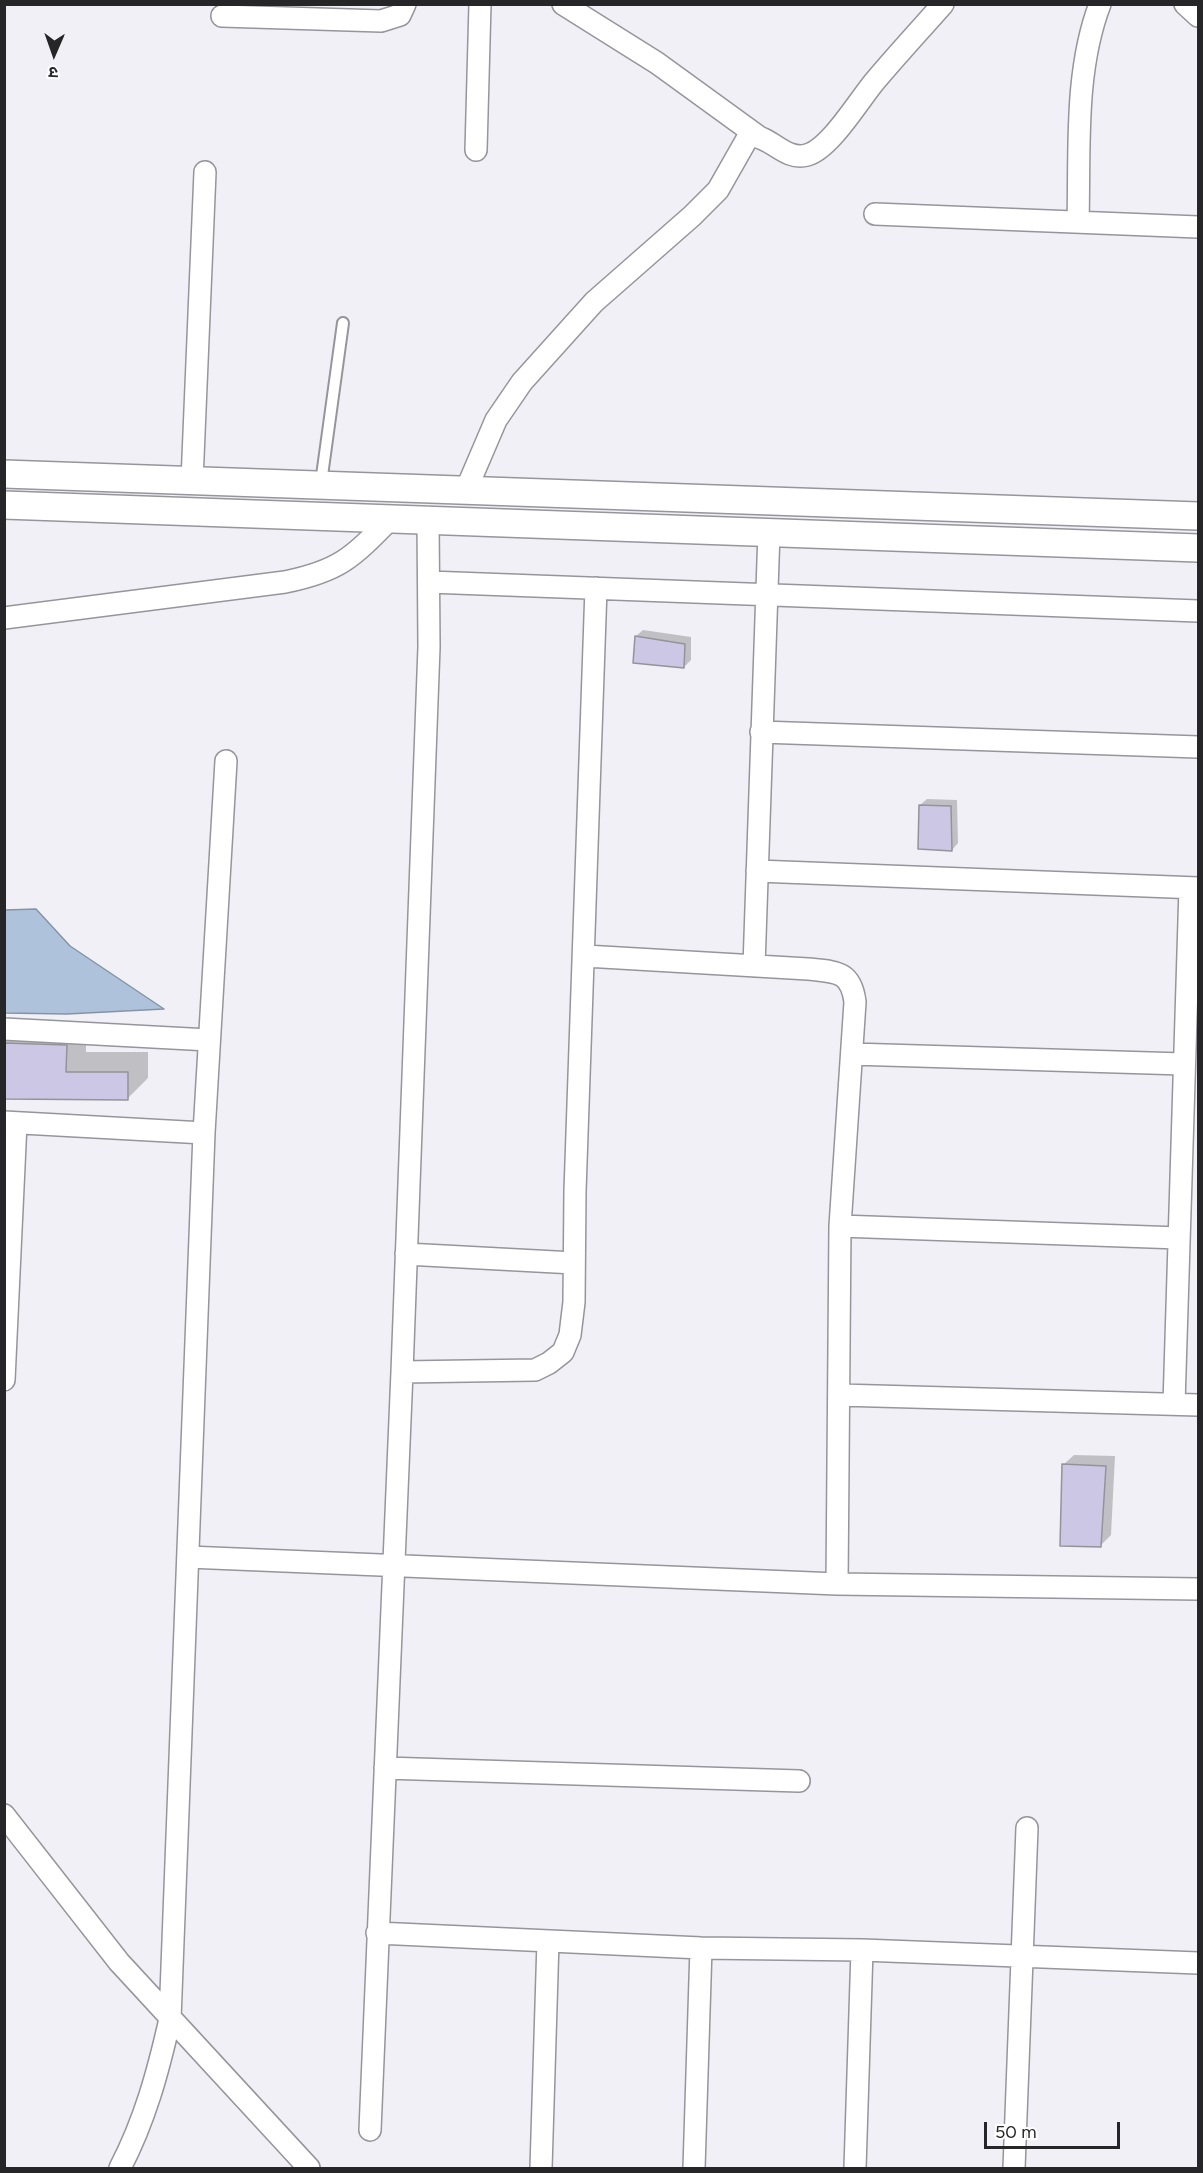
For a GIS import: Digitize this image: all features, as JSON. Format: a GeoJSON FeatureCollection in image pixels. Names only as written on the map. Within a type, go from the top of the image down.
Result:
{"type":"FeatureCollection","features":[{"type":"Feature","properties":{"kind":"street"},"geometry":{"type":"LineString","coordinates":[[222,16],[272,11],[381,21],[400,15],[405,4]]}},
{"type":"Feature","properties":{"kind":"street"},"geometry":{"type":"LineString","coordinates":[[476,150],[480,4]]}},
{"type":"Feature","properties":{"kind":"street"},"geometry":{"type":"LineString","coordinates":[[563,4],[657,63],[759,136],[789,154],[807,155],[828,140],[874,82],[943,4]]}},
{"type":"Feature","properties":{"kind":"street"},"geometry":{"type":"LineString","coordinates":[[1078,222],[1083,88],[1090,36],[1100,4]]}},
{"type":"Feature","properties":{"kind":"street"},"geometry":{"type":"LineString","coordinates":[[1185,4],[1198,16]]}},
{"type":"Feature","properties":{"kind":"street"},"geometry":{"type":"LineString","coordinates":[[466,490],[496,420],[522,382],[594,302],[710,199],[731,170],[747,139],[759,136]]}},
{"type":"Feature","properties":{"kind":"street"},"geometry":{"type":"LineString","coordinates":[[192,481],[205,172]]}},
{"type":"Feature","properties":{"kind":"street"},"geometry":{"type":"LineString","coordinates":[[875,214],[1198,227]]}},
{"type":"Feature","properties":{"kind":"street"},"geometry":{"type":"LineString","coordinates":[[4,474],[1198,516]]}},
{"type":"Feature","properties":{"kind":"street"},"geometry":{"type":"LineString","coordinates":[[4,506],[428,519],[1198,548]]}},
{"type":"Feature","properties":{"kind":"street"},"geometry":{"type":"LineString","coordinates":[[4,618],[285,582],[318,575],[340,566],[357,553],[392,518]]}},
{"type":"Feature","properties":{"kind":"street"},"geometry":{"type":"LineString","coordinates":[[370,2130],[392,1566],[402,1372],[429,582],[428,519]]}},
{"type":"Feature","properties":{"kind":"street"},"geometry":{"type":"LineString","coordinates":[[754,966],[769,532]]}},
{"type":"Feature","properties":{"kind":"street"},"geometry":{"type":"LineString","coordinates":[[429,582],[1198,611]]}},
{"type":"Feature","properties":{"kind":"street"},"geometry":{"type":"LineString","coordinates":[[402,1372],[535,1370],[549,1363],[562,1352],[570,1335],[574,1302],[596,588]]}},
{"type":"Feature","properties":{"kind":"street"},"geometry":{"type":"LineString","coordinates":[[762,732],[1198,747]]}},
{"type":"Feature","properties":{"kind":"street"},"geometry":{"type":"LineString","coordinates":[[120,2169],[133,2144],[157,2079],[170,2019],[208,1040],[226,761]]}},
{"type":"Feature","properties":{"kind":"street"},"geometry":{"type":"LineString","coordinates":[[757,871],[1194,888],[1183,1064],[1174,1404]]}},
{"type":"Feature","properties":{"kind":"street"},"geometry":{"type":"LineString","coordinates":[[585,956],[834,972],[848,978],[853,986],[855,1002],[840,1226],[837,1350],[840,1395],[837,1584]]}},
{"type":"Feature","properties":{"kind":"street"},"geometry":{"type":"LineString","coordinates":[[4,1029],[208,1040]]}},
{"type":"Feature","properties":{"kind":"street"},"geometry":{"type":"LineString","coordinates":[[852,1054],[1183,1064]]}},
{"type":"Feature","properties":{"kind":"street"},"geometry":{"type":"LineString","coordinates":[[4,1380],[10,1123],[204,1133]]}},
{"type":"Feature","properties":{"kind":"street"},"geometry":{"type":"LineString","coordinates":[[840,1226],[1179,1238]]}},
{"type":"Feature","properties":{"kind":"street"},"geometry":{"type":"LineString","coordinates":[[406,1254],[574,1263]]}},
{"type":"Feature","properties":{"kind":"street"},"geometry":{"type":"LineString","coordinates":[[840,1395],[1198,1405]]}},
{"type":"Feature","properties":{"kind":"street"},"geometry":{"type":"LineString","coordinates":[[188,1557],[837,1584],[1198,1589]]}},
{"type":"Feature","properties":{"kind":"street"},"geometry":{"type":"LineString","coordinates":[[385,1768],[799,1781]]}},
{"type":"Feature","properties":{"kind":"street"},"geometry":{"type":"LineString","coordinates":[[4,1815],[106,1945],[170,2019],[309,2169]]}},
{"type":"Feature","properties":{"kind":"street"},"geometry":{"type":"LineString","coordinates":[[1014,2169],[1020,1956],[1027,1828]]}},
{"type":"Feature","properties":{"kind":"street"},"geometry":{"type":"LineString","coordinates":[[377,1933],[701,1948],[862,1950],[1198,1963]]}},
{"type":"Feature","properties":{"kind":"street"},"geometry":{"type":"LineString","coordinates":[[541,2169],[548,1941]]}},
{"type":"Feature","properties":{"kind":"street"},"geometry":{"type":"LineString","coordinates":[[694,2169],[701,1948]]}},
{"type":"Feature","properties":{"kind":"street"},"geometry":{"type":"LineString","coordinates":[[855,2169],[862,1950]]}},
{"type":"Feature","properties":{"kind":"lane"},"geometry":{"type":"LineString","coordinates":[[320,486],[344,323]]}},
{"type":"Feature","properties":{"kind":"water"},"geometry":{"type":"Polygon","coordinates":[[[36,909],[70,946],[164,1009],[67,1014],[5,1013],[5,910],[36,909]]]}},
{"type":"Feature","properties":{"kind":"building"},"geometry":{"type":"Polygon","coordinates":[[[635,636],[685,644],[684,668],[633,663],[635,636]]]}},
{"type":"Feature","properties":{"kind":"building"},"geometry":{"type":"Polygon","coordinates":[[[919,805],[951,806],[952,851],[918,849],[919,805]]]}},
{"type":"Feature","properties":{"kind":"building"},"geometry":{"type":"Polygon","coordinates":[[[4,1043],[67,1045],[66,1072],[128,1072],[128,1100],[4,1099],[4,1043]]]}},
{"type":"Feature","properties":{"kind":"building"},"geometry":{"type":"Polygon","coordinates":[[[1062,1464],[1106,1466],[1101,1547],[1060,1546],[1062,1464]]]}}]}
